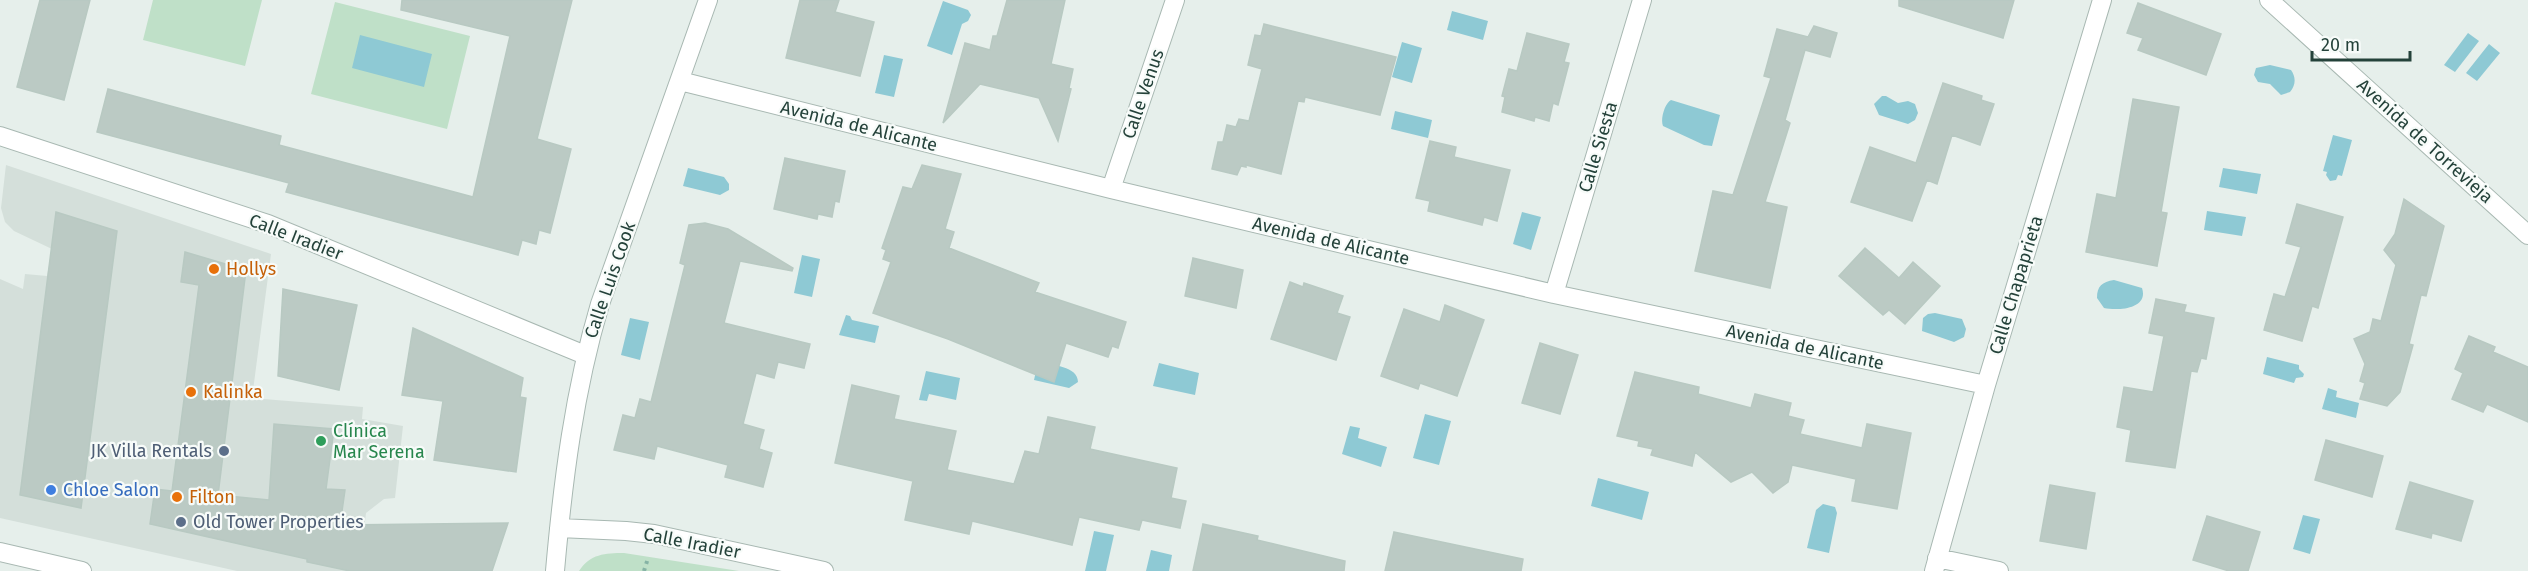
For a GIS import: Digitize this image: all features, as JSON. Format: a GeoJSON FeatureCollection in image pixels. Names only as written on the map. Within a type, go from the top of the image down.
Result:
{"type":"FeatureCollection","features":[{"type":"Feature","properties":{"kind":"street","name":"Calle Luis Cook"},"geometry":{"type":"LineString","coordinates":[[555,571],[572,425],[585,355],[604,293],[708,0]]}},
{"type":"Feature","properties":{"kind":"street","name":"Calle Venus"},"geometry":{"type":"LineString","coordinates":[[1111,189],[1175,0]]}},
{"type":"Feature","properties":{"kind":"street","name":"Calle Siesta"},"geometry":{"type":"LineString","coordinates":[[1554,294],[1642,0]]}},
{"type":"Feature","properties":{"kind":"street","name":"Calle Chapaprieta"},"geometry":{"type":"LineString","coordinates":[[1936,565],[1986,385],[2102,0]]}},
{"type":"Feature","properties":{"kind":"street","name":"Avenida de Torrevieja"},"geometry":{"type":"LineString","coordinates":[[2269,0],[2528,235]]}},
{"type":"Feature","properties":{"kind":"street","name":"Avenida de Alicante"},"geometry":{"type":"LineString","coordinates":[[680,81],[1111,189],[1554,294],[1986,385]]}},
{"type":"Feature","properties":{"kind":"street","name":"Calle Iradier"},"geometry":{"type":"LineString","coordinates":[[0,136],[268,224],[585,355]]}},
{"type":"Feature","properties":{"kind":"street","name":"Calle Iradier"},"geometry":{"type":"LineString","coordinates":[[559,528],[654,534],[824,571]]}},
{"type":"Feature","properties":{"kind":"street"},"geometry":{"type":"LineString","coordinates":[[0,552],[82,571]]}},
{"type":"Feature","properties":{"kind":"street"},"geometry":{"type":"LineString","coordinates":[[1936,565],[1999,571]]}},
{"type":"Feature","properties":{"kind":"path"},"geometry":{"type":"LineString","coordinates":[[644,571],[649,554]]}},
{"type":"Feature","properties":{"kind":"shaded area"},"geometry":{"type":"Polygon","coordinates":[[[6,165],[271,254],[252,398],[363,407],[362,419],[403,426],[395,498],[384,499],[366,513],[359,571],[237,571],[0,518],[0,279],[23,289],[25,274],[47,276],[52,249],[14,231],[5,222],[1,208],[6,165]]]}},
{"type":"Feature","properties":{"kind":"green space"},"geometry":{"type":"Polygon","coordinates":[[[153,0],[262,0],[245,66],[143,40],[153,0]]]}},
{"type":"Feature","properties":{"kind":"green space"},"geometry":{"type":"Polygon","coordinates":[[[335,2],[470,36],[447,129],[311,94],[335,2]]]}},
{"type":"Feature","properties":{"kind":"green space"},"geometry":{"type":"Polygon","coordinates":[[[624,553],[739,571],[579,571],[588,561],[598,556],[624,553]]]}},
{"type":"Feature","properties":{"kind":"water"},"geometry":{"type":"Polygon","coordinates":[[[943,1],[968,10],[971,15],[968,21],[962,24],[952,55],[927,46],[943,1]]]}},
{"type":"Feature","properties":{"kind":"water"},"geometry":{"type":"Polygon","coordinates":[[[1452,11],[1488,21],[1483,40],[1447,30],[1452,11]]]}},
{"type":"Feature","properties":{"kind":"water"},"geometry":{"type":"Polygon","coordinates":[[[2468,33],[2479,41],[2455,72],[2444,65],[2468,33]]]}},
{"type":"Feature","properties":{"kind":"water"},"geometry":{"type":"Polygon","coordinates":[[[360,35],[432,54],[424,87],[352,68],[360,35]]]}},
{"type":"Feature","properties":{"kind":"water"},"geometry":{"type":"Polygon","coordinates":[[[1402,42],[1422,48],[1412,83],[1392,77],[1402,42]]]}},
{"type":"Feature","properties":{"kind":"water"},"geometry":{"type":"Polygon","coordinates":[[[2489,44],[2500,53],[2477,81],[2466,73],[2489,44]]]}},
{"type":"Feature","properties":{"kind":"water"},"geometry":{"type":"Polygon","coordinates":[[[884,55],[903,59],[894,97],[875,93],[884,55]]]}},
{"type":"Feature","properties":{"kind":"water"},"geometry":{"type":"Polygon","coordinates":[[[2270,65],[2291,70],[2295,81],[2290,92],[2281,95],[2270,84],[2258,82],[2254,75],[2256,68],[2270,65]]]}},
{"type":"Feature","properties":{"kind":"water"},"geometry":{"type":"Polygon","coordinates":[[[1882,96],[1898,103],[1908,101],[1915,104],[1918,113],[1915,120],[1908,124],[1879,115],[1874,104],[1882,96]]]}},
{"type":"Feature","properties":{"kind":"water"},"geometry":{"type":"Polygon","coordinates":[[[1671,100],[1720,115],[1712,146],[1704,145],[1663,126],[1664,112],[1671,100]]]}},
{"type":"Feature","properties":{"kind":"water"},"geometry":{"type":"Polygon","coordinates":[[[1395,111],[1432,120],[1428,138],[1391,129],[1395,111]]]}},
{"type":"Feature","properties":{"kind":"water"},"geometry":{"type":"Polygon","coordinates":[[[2333,135],[2352,140],[2342,176],[2338,175],[2336,180],[2330,181],[2326,175],[2327,172],[2323,171],[2333,135]]]}},
{"type":"Feature","properties":{"kind":"water"},"geometry":{"type":"Polygon","coordinates":[[[688,168],[724,177],[729,184],[729,190],[720,195],[683,186],[688,168]]]}},
{"type":"Feature","properties":{"kind":"water"},"geometry":{"type":"Polygon","coordinates":[[[2223,168],[2261,174],[2257,194],[2219,187],[2223,168]]]}},
{"type":"Feature","properties":{"kind":"water"},"geometry":{"type":"Polygon","coordinates":[[[2207,211],[2246,217],[2242,236],[2204,230],[2207,211]]]}},
{"type":"Feature","properties":{"kind":"water"},"geometry":{"type":"Polygon","coordinates":[[[1522,212],[1541,217],[1531,250],[1513,244],[1522,212]]]}},
{"type":"Feature","properties":{"kind":"water"},"geometry":{"type":"Polygon","coordinates":[[[802,255],[820,259],[812,297],[794,293],[802,255]]]}},
{"type":"Feature","properties":{"kind":"water"},"geometry":{"type":"Polygon","coordinates":[[[2114,280],[2142,288],[2141,300],[2124,309],[2104,308],[2097,298],[2098,290],[2103,283],[2114,280]]]}},
{"type":"Feature","properties":{"kind":"water"},"geometry":{"type":"Polygon","coordinates":[[[1935,313],[1962,319],[1966,329],[1964,337],[1954,342],[1922,331],[1923,318],[1935,313]]]}},
{"type":"Feature","properties":{"kind":"water"},"geometry":{"type":"Polygon","coordinates":[[[846,315],[852,320],[879,326],[875,343],[839,335],[846,315]]]}},
{"type":"Feature","properties":{"kind":"water"},"geometry":{"type":"Polygon","coordinates":[[[630,318],[649,322],[640,360],[621,355],[630,318]]]}},
{"type":"Feature","properties":{"kind":"water"},"geometry":{"type":"Polygon","coordinates":[[[2267,357],[2299,365],[2299,369],[2304,374],[2303,377],[2296,378],[2294,383],[2263,374],[2267,357]]]}},
{"type":"Feature","properties":{"kind":"water"},"geometry":{"type":"Polygon","coordinates":[[[1038,362],[1069,369],[1077,377],[1078,382],[1069,388],[1034,380],[1038,362]]]}},
{"type":"Feature","properties":{"kind":"water"},"geometry":{"type":"Polygon","coordinates":[[[1159,363],[1199,373],[1195,395],[1153,386],[1159,363]]]}},
{"type":"Feature","properties":{"kind":"water"},"geometry":{"type":"Polygon","coordinates":[[[926,371],[960,378],[956,400],[929,394],[927,401],[919,400],[926,371]]]}},
{"type":"Feature","properties":{"kind":"water"},"geometry":{"type":"Polygon","coordinates":[[[2328,388],[2337,391],[2336,397],[2359,403],[2356,418],[2322,409],[2328,388]]]}},
{"type":"Feature","properties":{"kind":"water"},"geometry":{"type":"Polygon","coordinates":[[[1425,414],[1451,421],[1439,465],[1413,458],[1425,414]]]}},
{"type":"Feature","properties":{"kind":"water"},"geometry":{"type":"Polygon","coordinates":[[[1350,426],[1360,428],[1358,438],[1387,447],[1381,467],[1342,454],[1350,426]]]}},
{"type":"Feature","properties":{"kind":"water"},"geometry":{"type":"Polygon","coordinates":[[[1598,478],[1649,492],[1642,520],[1591,506],[1598,478]]]}},
{"type":"Feature","properties":{"kind":"water"},"geometry":{"type":"Polygon","coordinates":[[[1823,504],[1835,507],[1837,513],[1829,553],[1807,548],[1816,510],[1823,504]]]}},
{"type":"Feature","properties":{"kind":"water"},"geometry":{"type":"Polygon","coordinates":[[[2303,515],[2320,519],[2310,554],[2293,549],[2303,515]]]}},
{"type":"Feature","properties":{"kind":"water"},"geometry":{"type":"Polygon","coordinates":[[[1094,531],[1114,535],[1106,571],[1085,571],[1094,531]]]}},
{"type":"Feature","properties":{"kind":"water"},"geometry":{"type":"Polygon","coordinates":[[[1151,550],[1172,555],[1169,571],[1146,571],[1151,550]]]}},
{"type":"Feature","properties":{"kind":"building"},"geometry":{"type":"Polygon","coordinates":[[[40,0],[90,0],[64,100],[17,87],[40,0]]]}},
{"type":"Feature","properties":{"kind":"building"},"geometry":{"type":"Polygon","coordinates":[[[402,0],[572,0],[537,139],[571,149],[550,233],[539,230],[536,244],[522,240],[518,255],[286,192],[289,183],[97,132],[108,89],[281,136],[279,145],[473,197],[510,36],[401,10],[402,0]]]}},
{"type":"Feature","properties":{"kind":"building"},"geometry":{"type":"Polygon","coordinates":[[[800,0],[839,0],[835,12],[874,22],[860,76],[786,58],[800,0]]]}},
{"type":"Feature","properties":{"kind":"building"},"geometry":{"type":"Polygon","coordinates":[[[1007,0],[1065,0],[1051,64],[1073,69],[1069,88],[1071,89],[1058,141],[1039,98],[980,84],[943,123],[965,43],[990,50],[993,36],[997,36],[1007,0]]]}},
{"type":"Feature","properties":{"kind":"building"},"geometry":{"type":"Polygon","coordinates":[[[1899,0],[2014,0],[2003,38],[1899,6],[1899,0]]]}},
{"type":"Feature","properties":{"kind":"building"},"geometry":{"type":"Polygon","coordinates":[[[2138,3],[2221,34],[2206,75],[2138,50],[2143,38],[2127,33],[2138,3]]]}},
{"type":"Feature","properties":{"kind":"building"},"geometry":{"type":"Polygon","coordinates":[[[1264,24],[1396,57],[1380,115],[1305,97],[1304,102],[1298,101],[1281,174],[1246,165],[1246,167],[1241,166],[1237,175],[1212,169],[1218,142],[1223,142],[1227,125],[1236,127],[1239,119],[1249,121],[1262,69],[1248,65],[1255,35],[1261,36],[1264,24]]]}},
{"type":"Feature","properties":{"kind":"building"},"geometry":{"type":"Polygon","coordinates":[[[1814,26],[1837,33],[1830,57],[1805,50],[1785,120],[1790,123],[1765,202],[1787,207],[1770,288],[1695,271],[1713,191],[1733,195],[1771,78],[1764,76],[1777,29],[1808,37],[1814,26]]]}},
{"type":"Feature","properties":{"kind":"building"},"geometry":{"type":"Polygon","coordinates":[[[1527,33],[1569,44],[1564,62],[1569,63],[1558,105],[1553,103],[1549,121],[1535,117],[1534,121],[1502,112],[1505,97],[1502,96],[1509,69],[1517,71],[1527,33]]]}},
{"type":"Feature","properties":{"kind":"building"},"geometry":{"type":"Polygon","coordinates":[[[1943,83],[1982,96],[1981,100],[1994,104],[1980,145],[1952,135],[1937,184],[1927,180],[1912,221],[1851,202],[1870,147],[1916,163],[1943,83]]]}},
{"type":"Feature","properties":{"kind":"building"},"geometry":{"type":"Polygon","coordinates":[[[2133,99],[2179,107],[2161,212],[2167,213],[2157,266],[2086,252],[2097,194],[2116,198],[2133,99]]]}},
{"type":"Feature","properties":{"kind":"building"},"geometry":{"type":"Polygon","coordinates":[[[1430,141],[1456,147],[1454,157],[1510,170],[1497,221],[1484,217],[1482,225],[1428,211],[1430,201],[1416,198],[1430,141]]]}},
{"type":"Feature","properties":{"kind":"building"},"geometry":{"type":"Polygon","coordinates":[[[785,158],[845,171],[839,202],[835,201],[832,217],[818,214],[817,219],[774,209],[785,158]]]}},
{"type":"Feature","properties":{"kind":"building"},"geometry":{"type":"Polygon","coordinates":[[[922,165],[961,174],[945,229],[954,232],[949,248],[1039,283],[1035,292],[1126,322],[1118,348],[1112,346],[1108,357],[1066,343],[1054,382],[948,339],[873,313],[891,262],[883,259],[886,250],[882,248],[903,187],[912,189],[922,165]]]}},
{"type":"Feature","properties":{"kind":"building"},"geometry":{"type":"Polygon","coordinates":[[[2404,199],[2444,226],[2426,296],[2421,295],[2409,344],[2413,345],[2400,392],[2387,406],[2360,399],[2365,383],[2360,381],[2365,364],[2354,339],[2370,332],[2373,319],[2381,321],[2396,265],[2384,250],[2395,234],[2404,199]]]}},
{"type":"Feature","properties":{"kind":"building"},"geometry":{"type":"Polygon","coordinates":[[[2297,204],[2343,217],[2318,308],[2312,306],[2302,341],[2264,330],[2274,294],[2285,297],[2301,247],[2286,243],[2297,204]]]}},
{"type":"Feature","properties":{"kind":"building"},"geometry":{"type":"Polygon","coordinates":[[[56,212],[117,231],[81,508],[20,495],[56,212]]]}},
{"type":"Feature","properties":{"kind":"building"},"geometry":{"type":"Polygon","coordinates":[[[705,223],[728,229],[793,268],[792,271],[740,261],[724,323],[810,344],[804,368],[778,362],[774,378],[756,373],[743,424],[764,430],[759,449],[772,453],[763,487],[725,477],[728,465],[657,446],[654,459],[614,450],[623,415],[635,418],[640,399],[651,402],[685,265],[680,263],[689,225],[705,223]]]}},
{"type":"Feature","properties":{"kind":"building"},"geometry":{"type":"Polygon","coordinates":[[[1865,248],[1899,278],[1913,262],[1940,286],[1905,324],[1889,310],[1883,315],[1839,276],[1865,248]]]}},
{"type":"Feature","properties":{"kind":"building"},"geometry":{"type":"Polygon","coordinates":[[[185,252],[246,270],[218,495],[269,500],[274,424],[334,429],[326,489],[345,490],[340,525],[508,523],[492,571],[350,571],[307,562],[307,559],[150,524],[155,489],[172,491],[199,285],[181,282],[185,252]]]}},
{"type":"Feature","properties":{"kind":"building"},"geometry":{"type":"Polygon","coordinates":[[[1193,258],[1243,270],[1236,308],[1185,296],[1193,258]]]}},
{"type":"Feature","properties":{"kind":"building"},"geometry":{"type":"Polygon","coordinates":[[[1290,282],[1303,287],[1304,283],[1343,296],[1337,313],[1350,317],[1336,360],[1271,339],[1290,282]]]}},
{"type":"Feature","properties":{"kind":"building"},"geometry":{"type":"Polygon","coordinates":[[[283,289],[357,305],[339,390],[278,376],[283,289]]]}},
{"type":"Feature","properties":{"kind":"building"},"geometry":{"type":"Polygon","coordinates":[[[2156,299],[2186,305],[2184,312],[2214,318],[2206,359],[2201,358],[2197,372],[2191,371],[2175,468],[2126,461],[2131,430],[2117,427],[2124,387],[2153,392],[2164,336],[2149,333],[2156,299]]]}},
{"type":"Feature","properties":{"kind":"building"},"geometry":{"type":"Polygon","coordinates":[[[1445,305],[1484,320],[1457,396],[1420,383],[1418,389],[1381,376],[1404,309],[1440,322],[1445,305]]]}},
{"type":"Feature","properties":{"kind":"building"},"geometry":{"type":"Polygon","coordinates":[[[413,328],[523,378],[520,397],[526,398],[516,472],[434,460],[443,401],[402,395],[413,328]]]}},
{"type":"Feature","properties":{"kind":"building"},"geometry":{"type":"Polygon","coordinates":[[[2469,336],[2495,347],[2493,352],[2528,367],[2528,422],[2487,404],[2483,412],[2452,399],[2463,373],[2455,369],[2469,336]]]}},
{"type":"Feature","properties":{"kind":"building"},"geometry":{"type":"Polygon","coordinates":[[[1540,343],[1578,355],[1560,414],[1522,403],[1540,343]]]}},
{"type":"Feature","properties":{"kind":"building"},"geometry":{"type":"Polygon","coordinates":[[[1635,372],[1699,387],[1698,394],[1751,408],[1755,394],[1791,403],[1788,416],[1804,420],[1800,434],[1862,448],[1867,424],[1911,433],[1897,509],[1852,501],[1856,479],[1792,465],[1788,482],[1773,493],[1752,472],[1731,482],[1695,452],[1692,466],[1651,455],[1653,449],[1638,446],[1639,441],[1617,436],[1635,372]]]}},
{"type":"Feature","properties":{"kind":"building"},"geometry":{"type":"Polygon","coordinates":[[[852,385],[899,396],[894,419],[956,431],[947,470],[1014,484],[1025,451],[1039,454],[1048,417],[1095,427],[1090,449],[1177,468],[1171,498],[1186,501],[1180,528],[1142,520],[1139,530],[1079,517],[1072,545],[972,521],[969,534],[905,520],[913,481],[835,463],[852,385]]]}},
{"type":"Feature","properties":{"kind":"building"},"geometry":{"type":"Polygon","coordinates":[[[2326,440],[2383,456],[2372,497],[2315,480],[2326,440]]]}},
{"type":"Feature","properties":{"kind":"building"},"geometry":{"type":"Polygon","coordinates":[[[2410,482],[2473,501],[2461,541],[2432,533],[2431,538],[2396,529],[2410,482]]]}},
{"type":"Feature","properties":{"kind":"building"},"geometry":{"type":"Polygon","coordinates":[[[2050,485],[2095,493],[2086,549],[2040,541],[2050,485]]]}},
{"type":"Feature","properties":{"kind":"building"},"geometry":{"type":"Polygon","coordinates":[[[2207,516],[2260,532],[2248,571],[2229,571],[2193,560],[2207,516]]]}},
{"type":"Feature","properties":{"kind":"building"},"geometry":{"type":"Polygon","coordinates":[[[1203,524],[1258,536],[1257,540],[1345,561],[1344,571],[1193,571],[1203,524]]]}},
{"type":"Feature","properties":{"kind":"building"},"geometry":{"type":"Polygon","coordinates":[[[1394,532],[1523,559],[1521,571],[1385,571],[1394,532]]]}},
{"type":"Feature","properties":{"kind":"place","name":"Hollys"},"geometry":{"type":"Point","coordinates":[214,269]}},
{"type":"Feature","properties":{"kind":"place","name":"Kalinka"},"geometry":{"type":"Point","coordinates":[191,392]}},
{"type":"Feature","properties":{"kind":"place","name":"Clínica Mar Serena"},"geometry":{"type":"Point","coordinates":[321,441]}},
{"type":"Feature","properties":{"kind":"place","name":"JK Villa Rentals"},"geometry":{"type":"Point","coordinates":[224,451]}},
{"type":"Feature","properties":{"kind":"place","name":"Chloe Salon"},"geometry":{"type":"Point","coordinates":[51,490]}},
{"type":"Feature","properties":{"kind":"place","name":"Filton"},"geometry":{"type":"Point","coordinates":[177,497]}},
{"type":"Feature","properties":{"kind":"place","name":"Old Tower Properties"},"geometry":{"type":"Point","coordinates":[181,522]}}]}
